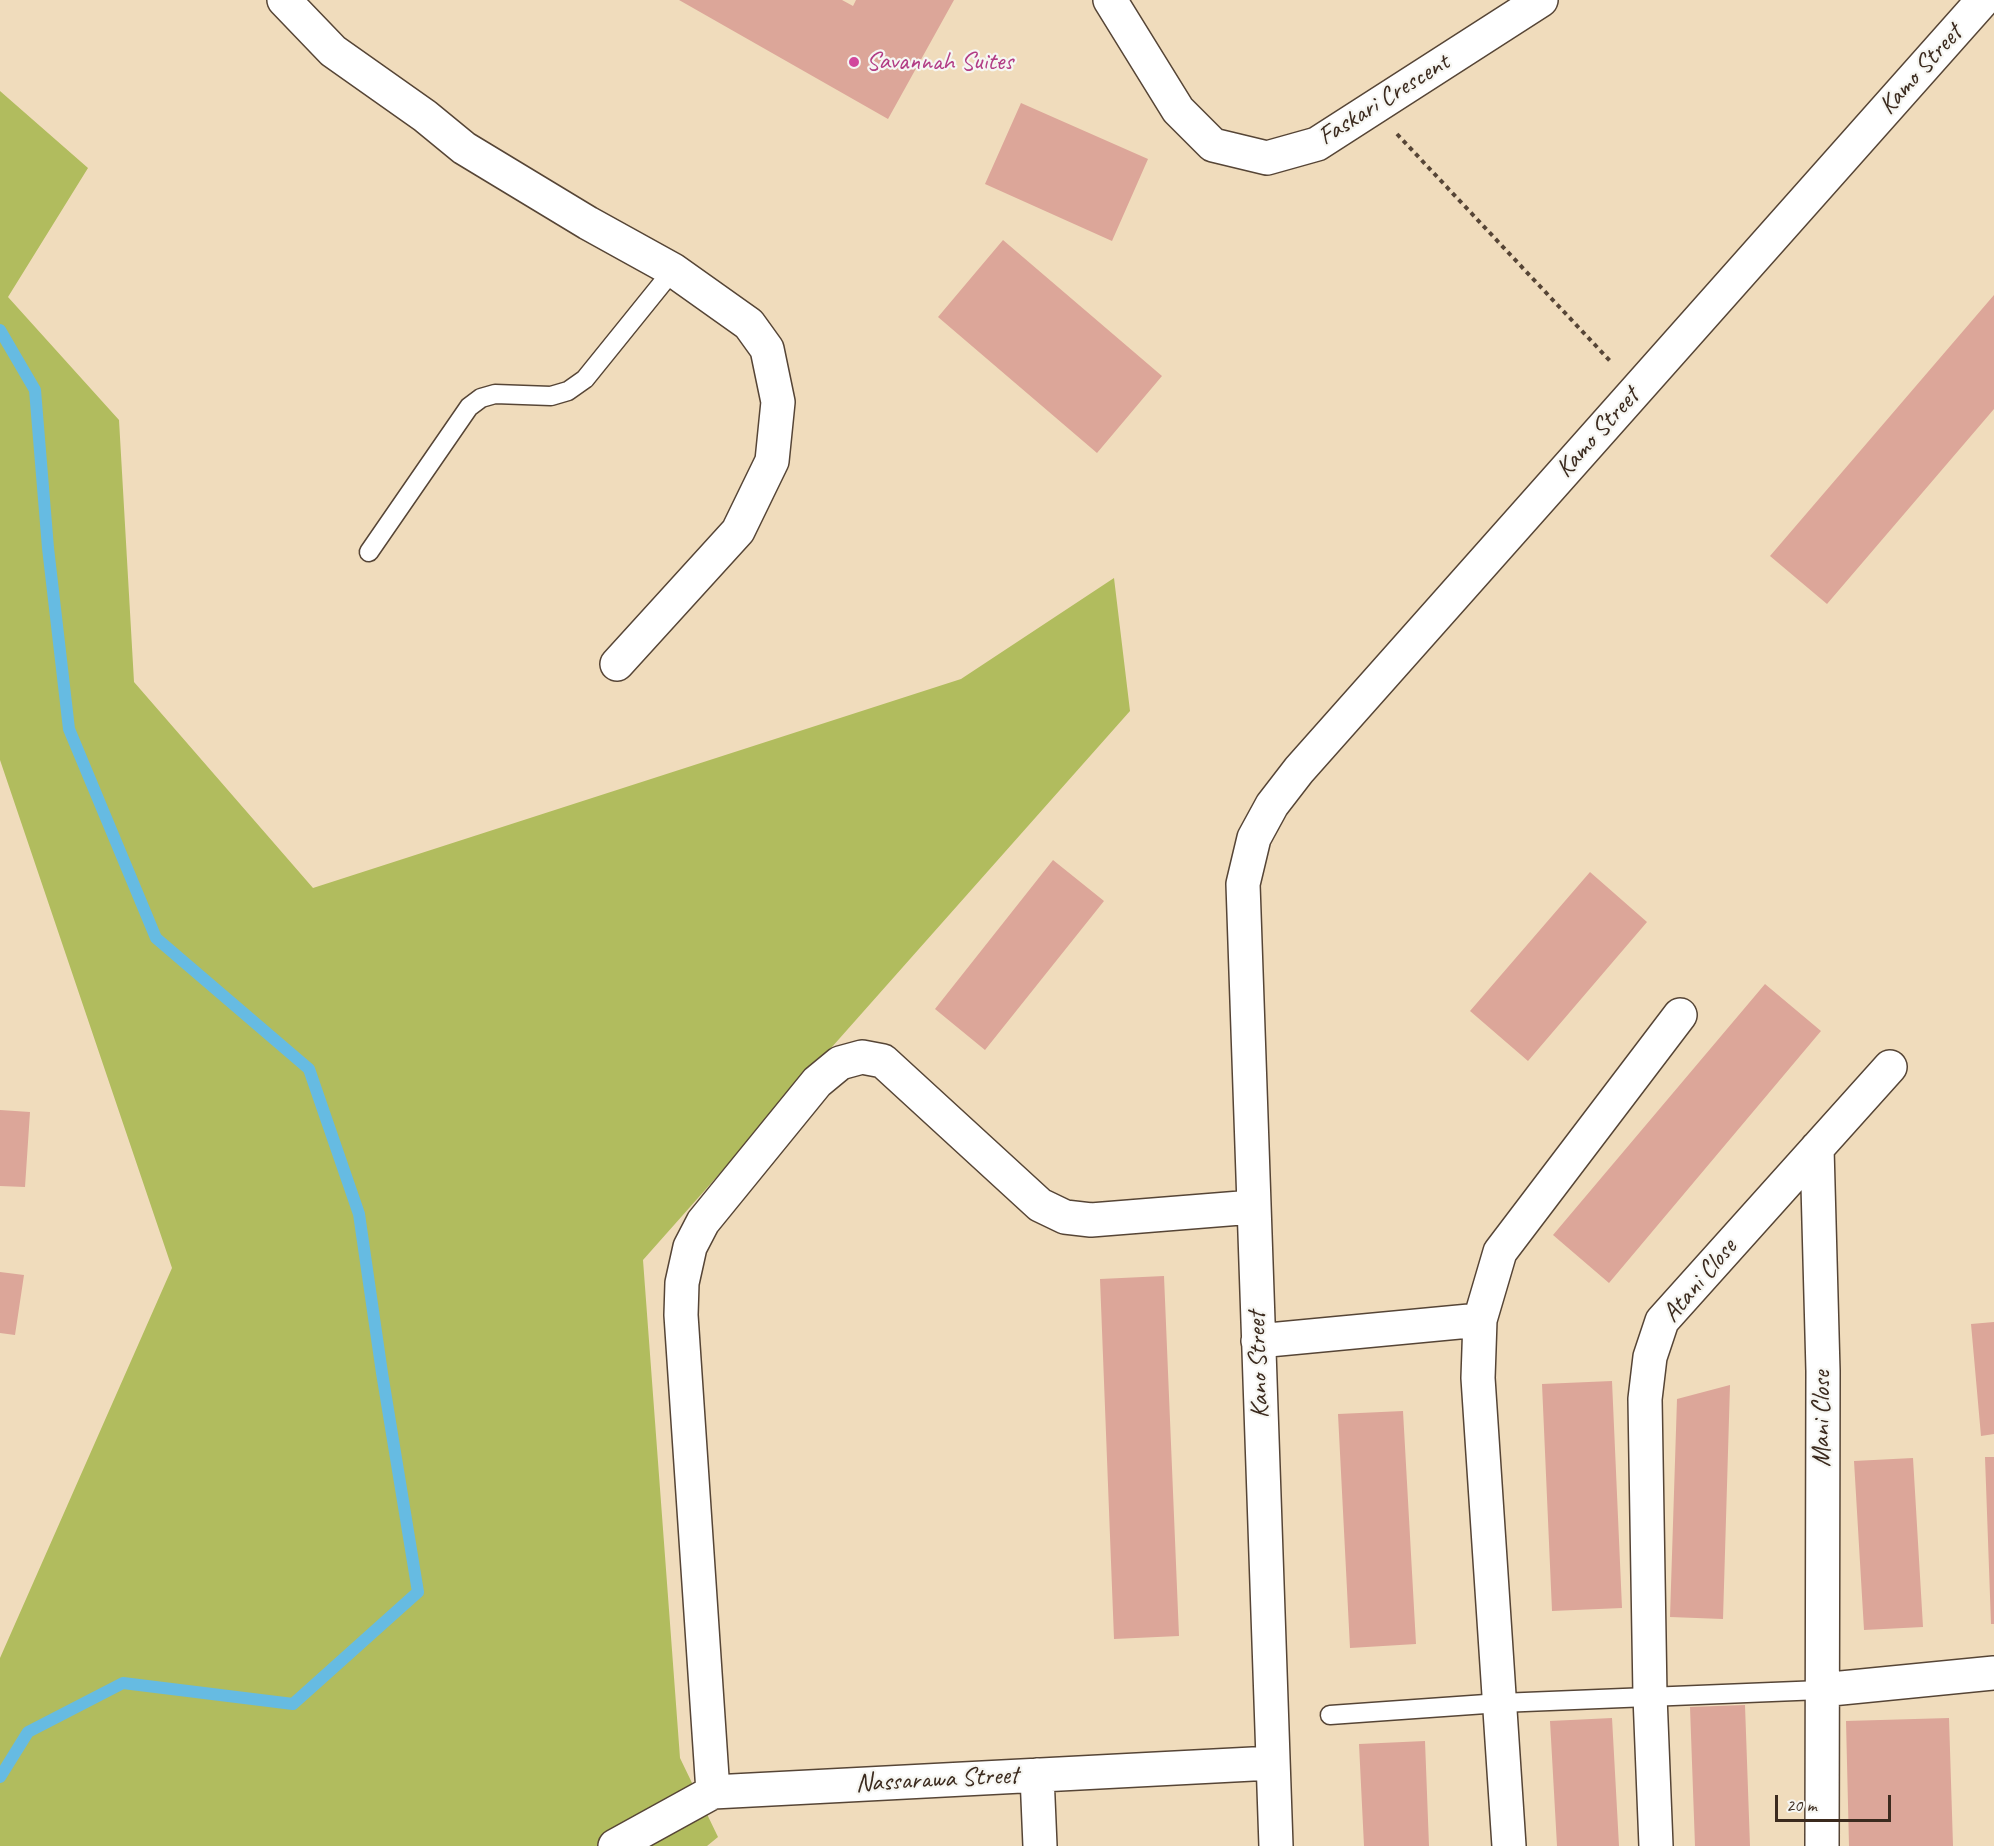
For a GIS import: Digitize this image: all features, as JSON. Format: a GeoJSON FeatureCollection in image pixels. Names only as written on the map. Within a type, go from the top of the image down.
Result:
{"type":"FeatureCollection","features":[{"type":"Feature","properties":{"kind":"street"},"geometry":{"type":"LineString","coordinates":[[284,0],[333,51],[424,116],[464,148],[588,224],[673,270],[749,324],[767,349],[778,402],[772,461],[738,531],[617,664]]}},
{"type":"Feature","properties":{"kind":"street","name":"Faskari Crescent"},"geometry":{"type":"LineString","coordinates":[[1110,0],[1178,110],[1213,145],[1267,158],[1317,144],[1541,0]]}},
{"type":"Feature","properties":{"kind":"street","name":"Kamo Street"},"geometry":{"type":"LineString","coordinates":[[1243,884],[1254,838],[1272,805],[1299,770],[1983,0]]}},
{"type":"Feature","properties":{"kind":"street","name":"Kano Street"},"geometry":{"type":"LineString","coordinates":[[1243,884],[1276,1846]]}},
{"type":"Feature","properties":{"kind":"street"},"geometry":{"type":"LineString","coordinates":[[1509,1846],[1478,1378],[1480,1320],[1500,1252],[1680,1015]]}},
{"type":"Feature","properties":{"kind":"street"},"geometry":{"type":"LineString","coordinates":[[713,1792],[681,1315],[682,1283],[690,1247],[703,1222],[817,1082],[840,1064],[862,1057],[883,1061],[1041,1205],[1065,1217],[1091,1220],[1253,1207]]}},
{"type":"Feature","properties":{"kind":"street","name":"Atani Close"},"geometry":{"type":"LineString","coordinates":[[1656,1846],[1650,1696],[1645,1399],[1650,1357],[1662,1321],[1890,1067]]}},
{"type":"Feature","properties":{"kind":"street","name":"Mani Close"},"geometry":{"type":"LineString","coordinates":[[1817,1148],[1823,1371],[1822,1846]]}},
{"type":"Feature","properties":{"kind":"street"},"geometry":{"type":"LineString","coordinates":[[1258,1341],[1480,1320]]}},
{"type":"Feature","properties":{"kind":"street"},"geometry":{"type":"LineString","coordinates":[[1821,1690],[1994,1673]]}},
{"type":"Feature","properties":{"kind":"street","name":"Nassarawa Street"},"geometry":{"type":"LineString","coordinates":[[615,1846],[713,1792],[1272,1763]]}},
{"type":"Feature","properties":{"kind":"street"},"geometry":{"type":"LineString","coordinates":[[1037,1775],[1040,1846]]}},
{"type":"Feature","properties":{"kind":"lane"},"geometry":{"type":"LineString","coordinates":[[369,552],[469,407],[482,398],[495,394],[551,396],[568,391],[577,385],[585,379],[673,270]]}},
{"type":"Feature","properties":{"kind":"lane"},"geometry":{"type":"LineString","coordinates":[[1330,1715],[1500,1702],[1821,1690]]}},
{"type":"Feature","properties":{"kind":"path"},"geometry":{"type":"LineString","coordinates":[[1372,108],[1637,389]]}},
{"type":"Feature","properties":{"kind":"green space"},"geometry":{"type":"Polygon","coordinates":[[[0,91],[88,168],[8,297],[119,420],[134,682],[313,888],[961,679],[1114,578],[1130,711],[643,1260],[680,1758],[718,1837],[707,1846],[0,1846],[0,1658],[172,1268],[0,760],[0,91]]]}},
{"type":"Feature","properties":{"kind":"building","name":"Savannah Suites"},"geometry":{"type":"Polygon","coordinates":[[[679,0],[842,0],[853,6],[856,0],[954,0],[888,119],[679,0]]]}},
{"type":"Feature","properties":{"kind":"building"},"geometry":{"type":"Polygon","coordinates":[[[1021,103],[1148,159],[1112,241],[985,184],[1021,103]]]}},
{"type":"Feature","properties":{"kind":"building"},"geometry":{"type":"Polygon","coordinates":[[[1003,240],[1162,376],[1097,453],[938,317],[1003,240]]]}},
{"type":"Feature","properties":{"kind":"building"},"geometry":{"type":"Polygon","coordinates":[[[1994,295],[1994,409],[1827,604],[1770,556],[1994,295]]]}},
{"type":"Feature","properties":{"kind":"building"},"geometry":{"type":"Polygon","coordinates":[[[1053,860],[1104,901],[985,1050],[935,1009],[1053,860]]]}},
{"type":"Feature","properties":{"kind":"building"},"geometry":{"type":"Polygon","coordinates":[[[1590,872],[1647,922],[1528,1061],[1470,1011],[1590,872]]]}},
{"type":"Feature","properties":{"kind":"building"},"geometry":{"type":"Polygon","coordinates":[[[1765,984],[1821,1031],[1609,1283],[1553,1235],[1765,984]]]}},
{"type":"Feature","properties":{"kind":"building"},"geometry":{"type":"Polygon","coordinates":[[[0,1110],[30,1112],[25,1187],[0,1186],[0,1110]]]}},
{"type":"Feature","properties":{"kind":"building"},"geometry":{"type":"Polygon","coordinates":[[[0,1272],[24,1275],[15,1335],[0,1333],[0,1272]]]}},
{"type":"Feature","properties":{"kind":"building"},"geometry":{"type":"Polygon","coordinates":[[[1164,1276],[1179,1636],[1114,1639],[1100,1279],[1164,1276]]]}},
{"type":"Feature","properties":{"kind":"building"},"geometry":{"type":"Polygon","coordinates":[[[1994,1322],[1994,1434],[1981,1436],[1971,1324],[1994,1322]]]}},
{"type":"Feature","properties":{"kind":"building"},"geometry":{"type":"Polygon","coordinates":[[[1612,1381],[1622,1608],[1552,1611],[1542,1384],[1612,1381]]]}},
{"type":"Feature","properties":{"kind":"building"},"geometry":{"type":"Polygon","coordinates":[[[1730,1385],[1723,1619],[1670,1617],[1677,1399],[1730,1385]]]}},
{"type":"Feature","properties":{"kind":"building"},"geometry":{"type":"Polygon","coordinates":[[[1403,1411],[1416,1644],[1350,1648],[1338,1414],[1403,1411]]]}},
{"type":"Feature","properties":{"kind":"building"},"geometry":{"type":"Polygon","coordinates":[[[1985,1457],[1994,1457],[1994,1624],[1991,1624],[1985,1457]]]}},
{"type":"Feature","properties":{"kind":"building"},"geometry":{"type":"Polygon","coordinates":[[[1913,1458],[1923,1627],[1864,1630],[1854,1461],[1913,1458]]]}},
{"type":"Feature","properties":{"kind":"building"},"geometry":{"type":"Polygon","coordinates":[[[1745,1705],[1750,1846],[1695,1846],[1690,1707],[1745,1705]]]}},
{"type":"Feature","properties":{"kind":"building"},"geometry":{"type":"Polygon","coordinates":[[[1612,1718],[1619,1846],[1557,1846],[1550,1721],[1612,1718]]]}},
{"type":"Feature","properties":{"kind":"building"},"geometry":{"type":"Polygon","coordinates":[[[1949,1718],[1953,1846],[1849,1846],[1846,1721],[1949,1718]]]}},
{"type":"Feature","properties":{"kind":"building"},"geometry":{"type":"Polygon","coordinates":[[[1425,1741],[1429,1846],[1364,1846],[1359,1744],[1425,1741]]]}},
{"type":"Feature","properties":{"kind":"waterway"},"geometry":{"type":"LineString","coordinates":[[0,330],[35,390],[48,548],[69,729],[156,938],[309,1069],[359,1214],[418,1592],[293,1704],[123,1683],[28,1732],[0,1777]]}},
{"type":"Feature","properties":{"kind":"place","name":"Savannah Suites"},"geometry":{"type":"Point","coordinates":[854,62]}}]}
